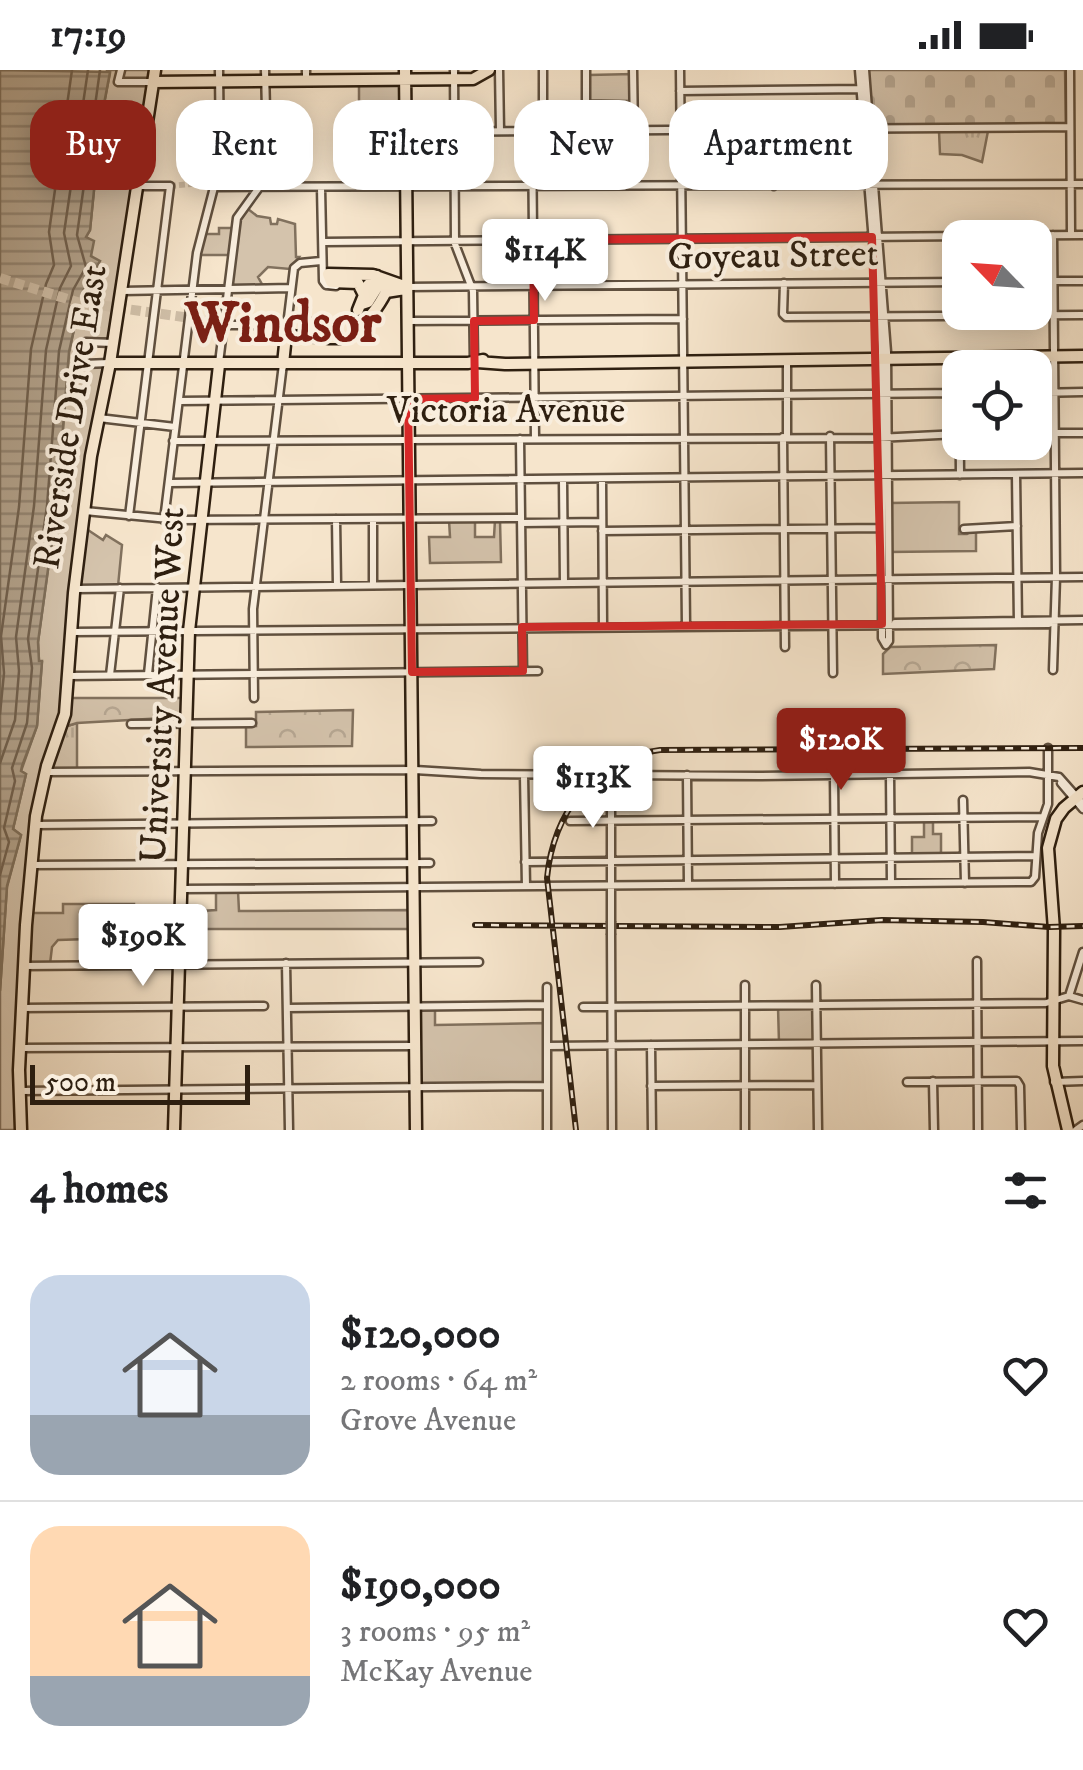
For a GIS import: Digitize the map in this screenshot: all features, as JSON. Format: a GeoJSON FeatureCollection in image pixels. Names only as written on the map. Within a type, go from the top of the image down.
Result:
{"type":"FeatureCollection","features":[{"type":"Feature","properties":{"kind":"main road"},"geometry":{"type":"LineString","coordinates":[[154,76],[454,74],[474,79],[489,70]]}},
{"type":"Feature","properties":{"kind":"main road"},"geometry":{"type":"LineString","coordinates":[[405,75],[405,100]]}},
{"type":"Feature","properties":{"kind":"main road","name":"Riverside Drive East"},"geometry":{"type":"LineString","coordinates":[[21,1130],[20,1048],[30,865],[46,772],[64,720],[84,511],[136,190]]}},
{"type":"Feature","properties":{"kind":"main road"},"geometry":{"type":"LineString","coordinates":[[406,190],[416,1130]]}},
{"type":"Feature","properties":{"kind":"main road"},"geometry":{"type":"LineString","coordinates":[[390,284],[377,276],[331,272],[327,276],[331,282],[358,283],[358,325],[372,318],[386,292],[408,287]]}},
{"type":"Feature","properties":{"kind":"main road"},"geometry":{"type":"LineString","coordinates":[[282,364],[292,333],[342,338],[377,276]]}},
{"type":"Feature","properties":{"kind":"main road"},"geometry":{"type":"LineString","coordinates":[[309,324],[330,324],[355,311],[368,302],[378,286],[408,287]]}},
{"type":"Feature","properties":{"kind":"main road"},"geometry":{"type":"LineString","coordinates":[[1054,356],[1083,356]]}},
{"type":"Feature","properties":{"kind":"main road"},"geometry":{"type":"LineString","coordinates":[[110,363],[942,357]]}},
{"type":"Feature","properties":{"kind":"main road","name":"University Avenue West"},"geometry":{"type":"LineString","coordinates":[[174,1130],[189,631],[219,365]]}},
{"type":"Feature","properties":{"kind":"main road"},"geometry":{"type":"LineString","coordinates":[[1072,1130],[1054,1082],[1050,836],[1056,819],[1078,796]]}},
{"type":"Feature","properties":{"kind":"street"},"geometry":{"type":"LineString","coordinates":[[121,70],[134,82],[154,76]]}},
{"type":"Feature","properties":{"kind":"street"},"geometry":{"type":"LineString","coordinates":[[500,70],[500,132]]}},
{"type":"Feature","properties":{"kind":"street"},"geometry":{"type":"LineString","coordinates":[[543,70],[543,100]]}},
{"type":"Feature","properties":{"kind":"street"},"geometry":{"type":"LineString","coordinates":[[586,70],[586,100]]}},
{"type":"Feature","properties":{"kind":"street"},"geometry":{"type":"LineString","coordinates":[[633,70],[633,100]]}},
{"type":"Feature","properties":{"kind":"street"},"geometry":{"type":"LineString","coordinates":[[680,70],[680,100]]}},
{"type":"Feature","properties":{"kind":"street"},"geometry":{"type":"LineString","coordinates":[[862,70],[865,100]]}},
{"type":"Feature","properties":{"kind":"street"},"geometry":{"type":"LineString","coordinates":[[1070,70],[1070,235]]}},
{"type":"Feature","properties":{"kind":"street"},"geometry":{"type":"LineString","coordinates":[[454,74],[454,100]]}},
{"type":"Feature","properties":{"kind":"street"},"geometry":{"type":"LineString","coordinates":[[265,75],[266,100]]}},
{"type":"Feature","properties":{"kind":"street"},"geometry":{"type":"LineString","coordinates":[[680,91],[864,90]]}},
{"type":"Feature","properties":{"kind":"street"},"geometry":{"type":"LineString","coordinates":[[888,129],[1070,127]]}},
{"type":"Feature","properties":{"kind":"street"},"geometry":{"type":"LineString","coordinates":[[494,132],[514,132]]}},
{"type":"Feature","properties":{"kind":"street"},"geometry":{"type":"LineString","coordinates":[[888,185],[1083,184]]}},
{"type":"Feature","properties":{"kind":"street"},"geometry":{"type":"LineString","coordinates":[[129,516],[170,186],[156,186]]}},
{"type":"Feature","properties":{"kind":"street"},"geometry":{"type":"LineString","coordinates":[[313,188],[333,188]]}},
{"type":"Feature","properties":{"kind":"street"},"geometry":{"type":"LineString","coordinates":[[321,188],[324,284],[359,289],[355,311]]}},
{"type":"Feature","properties":{"kind":"street"},"geometry":{"type":"LineString","coordinates":[[164,520],[196,253],[215,190]]}},
{"type":"Feature","properties":{"kind":"street"},"geometry":{"type":"LineString","coordinates":[[247,190],[249,203]]}},
{"type":"Feature","properties":{"kind":"street"},"geometry":{"type":"LineString","coordinates":[[219,365],[237,218],[260,190]]}},
{"type":"Feature","properties":{"kind":"street"},"geometry":{"type":"LineString","coordinates":[[455,190],[455,241],[472,286],[475,362]]}},
{"type":"Feature","properties":{"kind":"street"},"geometry":{"type":"LineString","coordinates":[[533,190],[535,438]]}},
{"type":"Feature","properties":{"kind":"street"},"geometry":{"type":"LineString","coordinates":[[681,190],[686,626]]}},
{"type":"Feature","properties":{"kind":"street"},"geometry":{"type":"LineString","coordinates":[[871,190],[884,358],[884,528],[889,623]]}},
{"type":"Feature","properties":{"kind":"street"},"geometry":{"type":"LineString","coordinates":[[1053,235],[1053,670]]}},
{"type":"Feature","properties":{"kind":"street"},"geometry":{"type":"LineString","coordinates":[[324,242],[1083,235]]}},
{"type":"Feature","properties":{"kind":"street"},"geometry":{"type":"LineString","coordinates":[[224,325],[292,333],[296,265],[321,261]]}},
{"type":"Feature","properties":{"kind":"street"},"geometry":{"type":"LineString","coordinates":[[1054,281],[1083,280]]}},
{"type":"Feature","properties":{"kind":"street","name":"Goyeau Street"},"geometry":{"type":"LineString","coordinates":[[408,287],[942,282]]}},
{"type":"Feature","properties":{"kind":"street"},"geometry":{"type":"LineString","coordinates":[[784,283],[786,317],[1083,315]]}},
{"type":"Feature","properties":{"kind":"street"},"geometry":{"type":"LineString","coordinates":[[122,291],[292,288]]}},
{"type":"Feature","properties":{"kind":"street"},"geometry":{"type":"LineString","coordinates":[[408,322],[683,319]]}},
{"type":"Feature","properties":{"kind":"street"},"geometry":{"type":"LineString","coordinates":[[110,363],[84,364],[86,342],[113,343]]}},
{"type":"Feature","properties":{"kind":"street"},"geometry":{"type":"LineString","coordinates":[[785,646],[786,359]]}},
{"type":"Feature","properties":{"kind":"street"},"geometry":{"type":"LineString","coordinates":[[254,698],[256,586],[282,364]]}},
{"type":"Feature","properties":{"kind":"street"},"geometry":{"type":"LineString","coordinates":[[1054,392],[1083,392]]}},
{"type":"Feature","properties":{"kind":"street"},"geometry":{"type":"LineString","coordinates":[[178,401],[942,393]]}},
{"type":"Feature","properties":{"kind":"street"},"geometry":{"type":"LineString","coordinates":[[98,418],[175,428]]}},
{"type":"Feature","properties":{"kind":"street"},"geometry":{"type":"LineString","coordinates":[[1055,433],[1083,433]]}},
{"type":"Feature","properties":{"kind":"street","name":"Victoria Avenue"},"geometry":{"type":"LineString","coordinates":[[174,442],[942,434]]}},
{"type":"Feature","properties":{"kind":"street"},"geometry":{"type":"LineString","coordinates":[[830,436],[834,674]]}},
{"type":"Feature","properties":{"kind":"street"},"geometry":{"type":"LineString","coordinates":[[520,438],[523,671]]}},
{"type":"Feature","properties":{"kind":"street"},"geometry":{"type":"LineString","coordinates":[[960,460],[960,475]]}},
{"type":"Feature","properties":{"kind":"street"},"geometry":{"type":"LineString","coordinates":[[168,483],[1083,473]]}},
{"type":"Feature","properties":{"kind":"street"},"geometry":{"type":"LineString","coordinates":[[1016,474],[1018,622]]}},
{"type":"Feature","properties":{"kind":"street"},"geometry":{"type":"LineString","coordinates":[[563,480],[564,583]]}},
{"type":"Feature","properties":{"kind":"street"},"geometry":{"type":"LineString","coordinates":[[602,480],[603,626]]}},
{"type":"Feature","properties":{"kind":"street"},"geometry":{"type":"LineString","coordinates":[[84,511],[164,520],[521,521],[685,530],[884,528]]}},
{"type":"Feature","properties":{"kind":"street"},"geometry":{"type":"LineString","coordinates":[[336,519],[337,585]]}},
{"type":"Feature","properties":{"kind":"street"},"geometry":{"type":"LineString","coordinates":[[372,519],[373,585]]}},
{"type":"Feature","properties":{"kind":"street"},"geometry":{"type":"LineString","coordinates":[[964,529],[1016,526]]}},
{"type":"Feature","properties":{"kind":"street"},"geometry":{"type":"LineString","coordinates":[[74,589],[1083,577]]}},
{"type":"Feature","properties":{"kind":"street"},"geometry":{"type":"LineString","coordinates":[[110,675],[120,588]]}},
{"type":"Feature","properties":{"kind":"street"},"geometry":{"type":"LineString","coordinates":[[148,674],[158,588]]}},
{"type":"Feature","properties":{"kind":"street"},"geometry":{"type":"LineString","coordinates":[[71,632],[1050,624],[1056,620],[1083,620]]}},
{"type":"Feature","properties":{"kind":"street"},"geometry":{"type":"LineString","coordinates":[[68,676],[538,670]]}},
{"type":"Feature","properties":{"kind":"street"},"geometry":{"type":"LineString","coordinates":[[131,724],[187,719],[252,724]]}},
{"type":"Feature","properties":{"kind":"street"},"geometry":{"type":"LineString","coordinates":[[181,889],[1033,880],[1048,804],[1048,748]]}},
{"type":"Feature","properties":{"kind":"street"},"geometry":{"type":"LineString","coordinates":[[46,772],[1048,774],[1060,777],[1078,796]]}},
{"type":"Feature","properties":{"kind":"street"},"geometry":{"type":"LineString","coordinates":[[524,774],[526,886]]}},
{"type":"Feature","properties":{"kind":"street"},"geometry":{"type":"LineString","coordinates":[[890,774],[891,883]]}},
{"type":"Feature","properties":{"kind":"street"},"geometry":{"type":"LineString","coordinates":[[611,775],[612,1130]]}},
{"type":"Feature","properties":{"kind":"street"},"geometry":{"type":"LineString","coordinates":[[687,775],[688,885]]}},
{"type":"Feature","properties":{"kind":"street"},"geometry":{"type":"LineString","coordinates":[[834,775],[835,884]]}},
{"type":"Feature","properties":{"kind":"street"},"geometry":{"type":"LineString","coordinates":[[963,800],[965,883]]}},
{"type":"Feature","properties":{"kind":"street"},"geometry":{"type":"LineString","coordinates":[[570,821],[1043,817]]}},
{"type":"Feature","properties":{"kind":"street"},"geometry":{"type":"LineString","coordinates":[[35,825],[432,821]]}},
{"type":"Feature","properties":{"kind":"street"},"geometry":{"type":"LineString","coordinates":[[526,862],[1036,856]]}},
{"type":"Feature","properties":{"kind":"street"},"geometry":{"type":"LineString","coordinates":[[30,865],[430,863]]}},
{"type":"Feature","properties":{"kind":"street"},"geometry":{"type":"LineString","coordinates":[[1069,996],[1083,952]]}},
{"type":"Feature","properties":{"kind":"street"},"geometry":{"type":"LineString","coordinates":[[24,966],[480,962]]}},
{"type":"Feature","properties":{"kind":"street"},"geometry":{"type":"LineString","coordinates":[[977,962],[978,1130]]}},
{"type":"Feature","properties":{"kind":"street"},"geometry":{"type":"LineString","coordinates":[[286,964],[289,1130]]}},
{"type":"Feature","properties":{"kind":"street"},"geometry":{"type":"LineString","coordinates":[[744,985],[745,1130]]}},
{"type":"Feature","properties":{"kind":"street"},"geometry":{"type":"LineString","coordinates":[[816,985],[818,1130]]}},
{"type":"Feature","properties":{"kind":"street"},"geometry":{"type":"LineString","coordinates":[[547,987],[547,1130]]}},
{"type":"Feature","properties":{"kind":"street"},"geometry":{"type":"LineString","coordinates":[[582,1007],[977,1004],[1052,1002],[1069,996],[1083,1000]]}},
{"type":"Feature","properties":{"kind":"street"},"geometry":{"type":"LineString","coordinates":[[287,1008],[547,1005]]}},
{"type":"Feature","properties":{"kind":"street"},"geometry":{"type":"LineString","coordinates":[[22,1008],[264,1006]]}},
{"type":"Feature","properties":{"kind":"street"},"geometry":{"type":"LineString","coordinates":[[547,1046],[1083,1041]]}},
{"type":"Feature","properties":{"kind":"street"},"geometry":{"type":"LineString","coordinates":[[651,1045],[652,1130]]}},
{"type":"Feature","properties":{"kind":"street"},"geometry":{"type":"LineString","coordinates":[[20,1048],[415,1046]]}},
{"type":"Feature","properties":{"kind":"street"},"geometry":{"type":"LineString","coordinates":[[907,1082],[1017,1081],[1021,1130]]}},
{"type":"Feature","properties":{"kind":"street"},"geometry":{"type":"LineString","coordinates":[[1054,1082],[1083,1081]]}},
{"type":"Feature","properties":{"kind":"street"},"geometry":{"type":"LineString","coordinates":[[933,1082],[934,1130]]}},
{"type":"Feature","properties":{"kind":"street"},"geometry":{"type":"LineString","coordinates":[[652,1086],[817,1085]]}},
{"type":"Feature","properties":{"kind":"street"},"geometry":{"type":"LineString","coordinates":[[20,1090],[547,1086]]}},
{"type":"Feature","properties":{"kind":"street"},"geometry":{"type":"LineString","coordinates":[[1072,1130],[1083,1125]]}},
{"type":"Feature","properties":{"kind":"highlighted area"},"geometry":{"type":"Polygon","coordinates":[[[872,237],[882,624],[522,627],[523,671],[412,672],[408,399],[475,398],[474,321],[534,320],[533,240],[872,237]]]}},
{"type":"Feature","properties":{"kind":"green space"},"geometry":{"type":"Polygon","coordinates":[[[107,70],[152,70],[147,100],[105,100],[110,73],[107,70]]]}},
{"type":"Feature","properties":{"kind":"green space"},"geometry":{"type":"Polygon","coordinates":[[[868,70],[1065,70],[1066,127],[888,127],[888,100],[870,100],[868,70]]]}},
{"type":"Feature","properties":{"kind":"green space"},"geometry":{"type":"Polygon","coordinates":[[[633,74],[633,100],[589,100],[589,75],[633,74]]]}},
{"type":"Feature","properties":{"kind":"green space"},"geometry":{"type":"Polygon","coordinates":[[[359,82],[401,83],[401,100],[359,100],[359,82]]]}},
{"type":"Feature","properties":{"kind":"green space"},"geometry":{"type":"Polygon","coordinates":[[[939,131],[988,131],[982,162],[962,155],[940,154],[939,131]]]}},
{"type":"Feature","properties":{"kind":"green space"},"geometry":{"type":"Polygon","coordinates":[[[94,190],[133,190],[109,338],[85,339],[82,367],[104,367],[65,698],[35,803],[20,1130],[0,1130],[0,991],[7,887],[21,835],[13,829],[26,774],[21,771],[37,726],[42,662],[38,642],[57,504],[69,352],[82,293],[90,278],[91,256],[86,237],[94,190]]]}},
{"type":"Feature","properties":{"kind":"green space"},"geometry":{"type":"Polygon","coordinates":[[[248,209],[257,216],[270,218],[271,224],[277,224],[278,219],[295,224],[299,257],[290,269],[268,267],[258,277],[263,286],[232,286],[239,218],[248,209]]]}},
{"type":"Feature","properties":{"kind":"green space"},"geometry":{"type":"Polygon","coordinates":[[[219,228],[232,228],[231,255],[199,255],[204,234],[219,234],[219,228]]]}},
{"type":"Feature","properties":{"kind":"green space"},"geometry":{"type":"Polygon","coordinates":[[[959,502],[959,534],[976,528],[976,551],[889,552],[889,503],[959,502]]]}},
{"type":"Feature","properties":{"kind":"green space"},"geometry":{"type":"Polygon","coordinates":[[[449,520],[475,521],[475,537],[494,537],[495,520],[500,520],[501,562],[430,563],[429,537],[450,537],[449,520]]]}},
{"type":"Feature","properties":{"kind":"green space"},"geometry":{"type":"Polygon","coordinates":[[[85,528],[103,540],[106,535],[122,545],[118,586],[79,585],[85,528]]]}},
{"type":"Feature","properties":{"kind":"green space"},"geometry":{"type":"Polygon","coordinates":[[[996,645],[994,669],[883,674],[883,654],[890,647],[996,645]]]}},
{"type":"Feature","properties":{"kind":"green space"},"geometry":{"type":"Polygon","coordinates":[[[70,698],[182,698],[182,717],[64,727],[70,698]]]}},
{"type":"Feature","properties":{"kind":"green space"},"geometry":{"type":"Polygon","coordinates":[[[353,710],[352,746],[246,747],[246,726],[256,726],[256,712],[353,710]]]}},
{"type":"Feature","properties":{"kind":"green space"},"geometry":{"type":"Polygon","coordinates":[[[77,723],[77,771],[50,769],[64,727],[77,723]]]}},
{"type":"Feature","properties":{"kind":"green space"},"geometry":{"type":"Polygon","coordinates":[[[924,822],[933,822],[933,834],[941,834],[941,856],[912,856],[912,837],[924,837],[924,822]]]}},
{"type":"Feature","properties":{"kind":"green space"},"geometry":{"type":"Polygon","coordinates":[[[216,891],[238,891],[239,911],[411,910],[411,929],[185,929],[185,912],[216,910],[216,891]]]}},
{"type":"Feature","properties":{"kind":"green space"},"geometry":{"type":"Polygon","coordinates":[[[63,904],[134,904],[134,911],[175,911],[174,930],[119,930],[119,938],[58,940],[52,947],[50,964],[29,964],[29,913],[63,913],[63,904]]]}},
{"type":"Feature","properties":{"kind":"green space"},"geometry":{"type":"Polygon","coordinates":[[[778,1007],[814,1007],[814,1042],[779,1043],[778,1007]]]}},
{"type":"Feature","properties":{"kind":"green space"},"geometry":{"type":"Polygon","coordinates":[[[435,1008],[435,1025],[546,1023],[546,1084],[419,1086],[418,1010],[435,1008]]]}},
{"type":"Feature","properties":{"kind":"water"},"geometry":{"type":"Polygon","coordinates":[[[0,70],[110,72],[105,100],[30,100],[30,190],[94,190],[86,237],[94,241],[91,256],[100,261],[82,293],[69,352],[57,504],[38,642],[42,661],[37,726],[21,771],[26,774],[13,829],[21,835],[7,886],[0,991],[0,70]]]}},
{"type":"Feature","properties":{"kind":"tunnel"},"geometry":{"type":"LineString","coordinates":[[170,186],[176,185]]}},
{"type":"Feature","properties":{"kind":"tunnel"},"geometry":{"type":"LineString","coordinates":[[0,278],[77,302],[233,324]]}},
{"type":"Feature","properties":{"kind":"railway"},"geometry":{"type":"LineString","coordinates":[[576,1130],[547,878],[551,854],[568,811],[596,777],[636,755],[660,750],[1083,748]]}},
{"type":"Feature","properties":{"kind":"railway"},"geometry":{"type":"LineString","coordinates":[[475,925],[780,927],[882,920],[1083,926]]}},
{"type":"Feature","properties":{"kind":"district","name":"Windsor"},"geometry":{"type":"Point","coordinates":[283,324]}}]}
